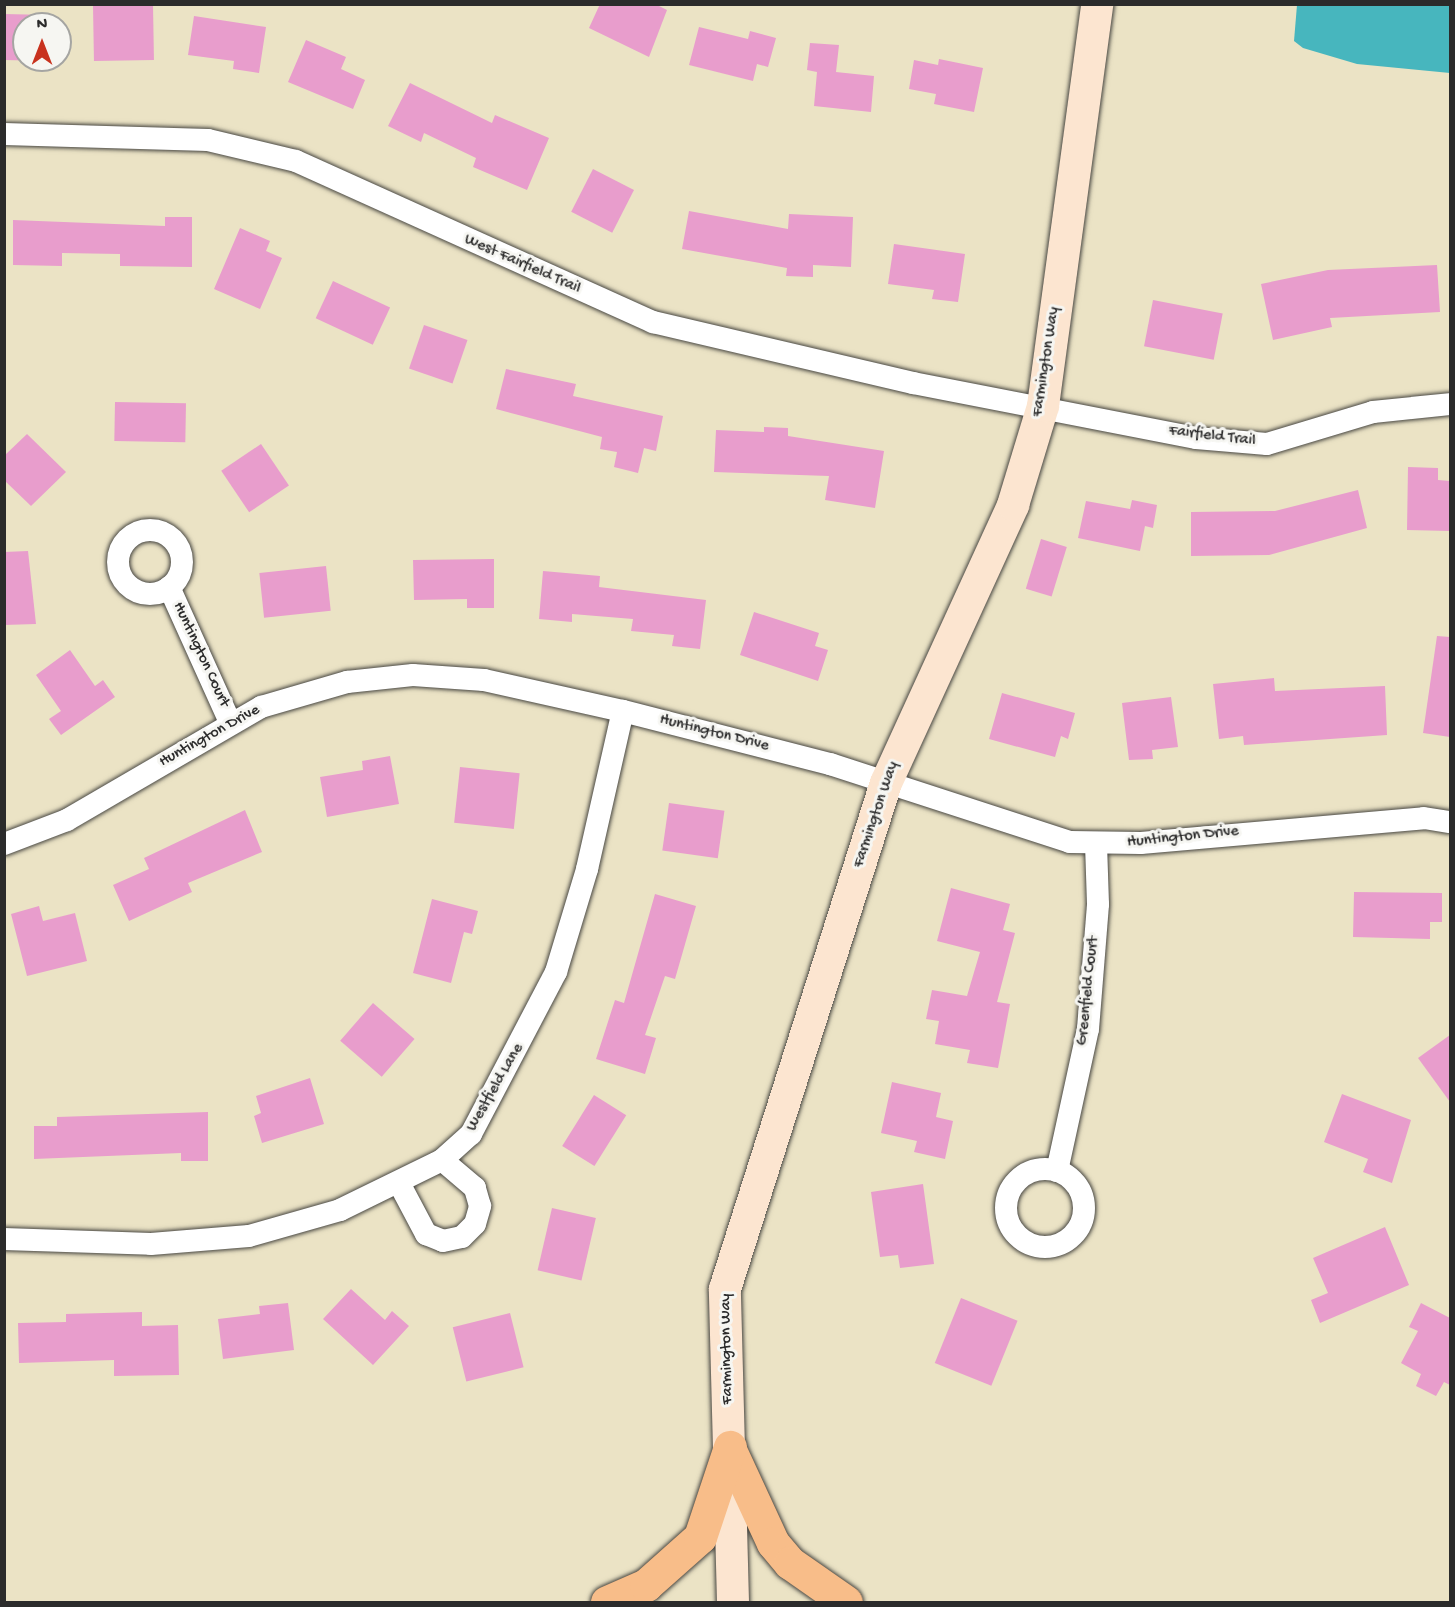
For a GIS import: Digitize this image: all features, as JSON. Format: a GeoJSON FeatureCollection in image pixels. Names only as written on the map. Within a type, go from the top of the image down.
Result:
{"type":"FeatureCollection","features":[{"type":"Feature","properties":{"kind":"main road"},"geometry":{"type":"LineString","coordinates":[[607,1602],[646,1585],[700,1537],[730,1448]]}},
{"type":"Feature","properties":{"kind":"main road"},"geometry":{"type":"LineString","coordinates":[[730,1448],[772,1543],[790,1563],[846,1602]]}},
{"type":"Feature","properties":{"kind":"street","name":"Farmington Way"},"geometry":{"type":"LineString","coordinates":[[733,1602],[725,1289],[886,783],[1013,505],[1043,406],[1090,5]]}},
{"type":"Feature","properties":{"kind":"street","name":"West Fairfield Trail"},"geometry":{"type":"LineString","coordinates":[[4,135],[208,140],[296,161],[653,322],[913,383],[1043,406]]}},
{"type":"Feature","properties":{"kind":"street","name":"Fairfield Trail"},"geometry":{"type":"LineString","coordinates":[[1043,406],[1196,438],[1267,444],[1373,412],[1450,404]]}},
{"type":"Feature","properties":{"kind":"street","name":"Huntington Court"},"geometry":{"type":"LineString","coordinates":[[169,587],[230,722]]}},
{"type":"Feature","properties":{"kind":"street","name":"Huntington Drive"},"geometry":{"type":"LineString","coordinates":[[4,844],[67,820],[230,722],[314,689],[413,675],[484,680],[623,711],[886,783],[1070,842],[1096,845],[1424,818],[1450,822]]}},
{"type":"Feature","properties":{"kind":"street","name":"Westfield Lane"},"geometry":{"type":"LineString","coordinates":[[4,1239],[151,1244],[249,1236],[340,1210],[442,1160],[471,1134],[556,972],[587,870],[623,711]]}},
{"type":"Feature","properties":{"kind":"street","name":"Greenfield Court"},"geometry":{"type":"LineString","coordinates":[[1057,1171],[1088,1029],[1098,904],[1096,845]]}},
{"type":"Feature","properties":{"kind":"street"},"geometry":{"type":"LineString","coordinates":[[399,1183],[426,1234],[443,1240],[462,1237],[475,1224],[480,1206],[475,1188],[442,1160]]}},
{"type":"Feature","properties":{"kind":"water"},"geometry":{"type":"Polygon","coordinates":[[[1297,5],[1450,5],[1450,73],[1357,64],[1303,48],[1294,41],[1297,5]]]}},
{"type":"Feature","properties":{"kind":"building"},"geometry":{"type":"Polygon","coordinates":[[[600,4],[655,4],[667,10],[649,57],[589,28],[600,4]]]}},
{"type":"Feature","properties":{"kind":"building"},"geometry":{"type":"Polygon","coordinates":[[[153,5],[154,60],[94,61],[93,6],[153,5]]]}},
{"type":"Feature","properties":{"kind":"building"},"geometry":{"type":"Polygon","coordinates":[[[4,14],[12,14],[12,60],[4,60],[4,14]]]}},
{"type":"Feature","properties":{"kind":"building"},"geometry":{"type":"Polygon","coordinates":[[[194,16],[266,27],[259,73],[233,69],[234,61],[188,55],[194,16]]]}},
{"type":"Feature","properties":{"kind":"building"},"geometry":{"type":"Polygon","coordinates":[[[699,27],[748,39],[750,31],[776,38],[768,67],[757,64],[753,81],[689,65],[699,27]]]}},
{"type":"Feature","properties":{"kind":"building"},"geometry":{"type":"Polygon","coordinates":[[[306,40],[346,57],[341,69],[365,80],[353,109],[288,82],[306,40]]]}},
{"type":"Feature","properties":{"kind":"building"},"geometry":{"type":"Polygon","coordinates":[[[810,43],[839,45],[836,72],[874,76],[871,112],[814,106],[817,72],[807,70],[810,43]]]}},
{"type":"Feature","properties":{"kind":"building"},"geometry":{"type":"Polygon","coordinates":[[[939,59],[983,68],[974,112],[934,104],[936,94],[909,89],[914,60],[938,65],[939,59]]]}},
{"type":"Feature","properties":{"kind":"building"},"geometry":{"type":"Polygon","coordinates":[[[410,83],[492,123],[495,115],[549,138],[527,190],[473,167],[476,158],[424,133],[421,142],[388,126],[410,83]]]}},
{"type":"Feature","properties":{"kind":"building"},"geometry":{"type":"Polygon","coordinates":[[[593,169],[634,190],[612,233],[571,212],[593,169]]]}},
{"type":"Feature","properties":{"kind":"building"},"geometry":{"type":"Polygon","coordinates":[[[689,211],[788,229],[789,214],[853,217],[851,267],[813,265],[813,277],[786,276],[787,268],[682,249],[689,211]]]}},
{"type":"Feature","properties":{"kind":"building"},"geometry":{"type":"Polygon","coordinates":[[[165,217],[192,217],[192,267],[120,266],[120,254],[62,253],[62,266],[13,265],[13,220],[165,226],[165,217]]]}},
{"type":"Feature","properties":{"kind":"building"},"geometry":{"type":"Polygon","coordinates":[[[240,228],[270,241],[266,251],[282,258],[260,309],[214,289],[240,228]]]}},
{"type":"Feature","properties":{"kind":"building"},"geometry":{"type":"Polygon","coordinates":[[[894,244],[965,254],[958,302],[932,299],[934,290],[888,284],[894,244]]]}},
{"type":"Feature","properties":{"kind":"building"},"geometry":{"type":"Polygon","coordinates":[[[1437,265],[1440,312],[1330,318],[1332,327],[1273,340],[1261,284],[1328,270],[1437,265]]]}},
{"type":"Feature","properties":{"kind":"building"},"geometry":{"type":"Polygon","coordinates":[[[333,281],[390,308],[373,345],[316,318],[333,281]]]}},
{"type":"Feature","properties":{"kind":"building"},"geometry":{"type":"Polygon","coordinates":[[[1153,300],[1223,314],[1214,360],[1144,346],[1153,300]]]}},
{"type":"Feature","properties":{"kind":"building"},"geometry":{"type":"Polygon","coordinates":[[[424,325],[467,340],[453,383],[409,368],[424,325]]]}},
{"type":"Feature","properties":{"kind":"building"},"geometry":{"type":"Polygon","coordinates":[[[506,369],[576,384],[573,396],[663,416],[656,451],[644,448],[638,473],[614,467],[617,452],[600,449],[602,437],[496,409],[506,369]]]}},
{"type":"Feature","properties":{"kind":"building"},"geometry":{"type":"Polygon","coordinates":[[[115,402],[186,403],[185,442],[114,441],[115,402]]]}},
{"type":"Feature","properties":{"kind":"building"},"geometry":{"type":"Polygon","coordinates":[[[764,427],[788,428],[788,436],[884,451],[875,508],[825,500],[829,476],[714,472],[716,430],[764,432],[764,427]]]}},
{"type":"Feature","properties":{"kind":"building"},"geometry":{"type":"Polygon","coordinates":[[[27,434],[66,472],[31,506],[4,480],[4,456],[27,434]]]}},
{"type":"Feature","properties":{"kind":"building"},"geometry":{"type":"Polygon","coordinates":[[[261,444],[289,485],[249,512],[221,471],[261,444]]]}},
{"type":"Feature","properties":{"kind":"building"},"geometry":{"type":"Polygon","coordinates":[[[1408,467],[1438,468],[1438,480],[1450,481],[1450,531],[1407,530],[1408,467]]]}},
{"type":"Feature","properties":{"kind":"building"},"geometry":{"type":"Polygon","coordinates":[[[1358,490],[1367,528],[1269,555],[1191,556],[1191,512],[1275,511],[1358,490]]]}},
{"type":"Feature","properties":{"kind":"building"},"geometry":{"type":"Polygon","coordinates":[[[1132,500],[1157,505],[1153,528],[1145,526],[1140,551],[1078,538],[1086,501],[1130,509],[1132,500]]]}},
{"type":"Feature","properties":{"kind":"building"},"geometry":{"type":"Polygon","coordinates":[[[1041,539],[1067,547],[1052,597],[1026,589],[1041,539]]]}},
{"type":"Feature","properties":{"kind":"building"},"geometry":{"type":"Polygon","coordinates":[[[28,551],[36,624],[4,625],[4,552],[28,551]]]}},
{"type":"Feature","properties":{"kind":"building"},"geometry":{"type":"Polygon","coordinates":[[[494,559],[494,608],[467,608],[467,599],[414,600],[413,560],[494,559]]]}},
{"type":"Feature","properties":{"kind":"building"},"geometry":{"type":"Polygon","coordinates":[[[326,566],[331,611],[264,618],[259,573],[326,566]]]}},
{"type":"Feature","properties":{"kind":"building"},"geometry":{"type":"Polygon","coordinates":[[[543,571],[600,576],[599,587],[706,600],[700,649],[672,646],[674,635],[631,631],[633,619],[572,614],[572,622],[539,619],[543,571]]]}},
{"type":"Feature","properties":{"kind":"building"},"geometry":{"type":"Polygon","coordinates":[[[754,612],[819,633],[815,646],[828,650],[818,681],[740,655],[754,612]]]}},
{"type":"Feature","properties":{"kind":"building"},"geometry":{"type":"Polygon","coordinates":[[[1437,636],[1450,637],[1450,737],[1423,733],[1437,636]]]}},
{"type":"Feature","properties":{"kind":"building"},"geometry":{"type":"Polygon","coordinates":[[[70,650],[95,686],[103,680],[115,697],[61,735],[49,719],[61,711],[36,675],[70,650]]]}},
{"type":"Feature","properties":{"kind":"building"},"geometry":{"type":"Polygon","coordinates":[[[1274,678],[1275,691],[1385,686],[1387,735],[1244,745],[1243,736],[1219,739],[1213,684],[1274,678]]]}},
{"type":"Feature","properties":{"kind":"building"},"geometry":{"type":"Polygon","coordinates":[[[1002,693],[1075,713],[1068,739],[1061,736],[1055,757],[989,739],[1002,693]]]}},
{"type":"Feature","properties":{"kind":"building"},"geometry":{"type":"Polygon","coordinates":[[[1171,697],[1178,747],[1152,750],[1153,759],[1129,760],[1122,703],[1171,697]]]}},
{"type":"Feature","properties":{"kind":"building"},"geometry":{"type":"Polygon","coordinates":[[[390,756],[399,804],[327,817],[320,777],[363,770],[362,761],[390,756]]]}},
{"type":"Feature","properties":{"kind":"building"},"geometry":{"type":"Polygon","coordinates":[[[460,767],[520,773],[514,829],[454,823],[460,767]]]}},
{"type":"Feature","properties":{"kind":"building"},"geometry":{"type":"Polygon","coordinates":[[[669,803],[724,811],[718,858],[662,851],[669,803]]]}},
{"type":"Feature","properties":{"kind":"building"},"geometry":{"type":"Polygon","coordinates":[[[245,810],[262,852],[188,883],[192,892],[129,921],[113,885],[149,869],[144,858],[245,810]]]}},
{"type":"Feature","properties":{"kind":"building"},"geometry":{"type":"Polygon","coordinates":[[[951,888],[1010,904],[1003,930],[1015,933],[997,1002],[1010,1004],[998,1068],[967,1063],[970,1050],[935,1044],[939,1021],[926,1019],[932,990],[967,996],[980,952],[937,941],[951,888]]]}},
{"type":"Feature","properties":{"kind":"building"},"geometry":{"type":"Polygon","coordinates":[[[1354,892],[1442,893],[1442,922],[1430,922],[1430,939],[1353,937],[1354,892]]]}},
{"type":"Feature","properties":{"kind":"building"},"geometry":{"type":"Polygon","coordinates":[[[655,894],[696,906],[675,979],[665,976],[645,1035],[656,1038],[645,1074],[596,1059],[615,1000],[624,1003],[655,894]]]}},
{"type":"Feature","properties":{"kind":"building"},"geometry":{"type":"Polygon","coordinates":[[[432,899],[478,911],[472,934],[464,932],[451,983],[413,973],[432,899]]]}},
{"type":"Feature","properties":{"kind":"building"},"geometry":{"type":"Polygon","coordinates":[[[39,906],[43,921],[75,913],[87,961],[27,976],[11,914],[39,906]]]}},
{"type":"Feature","properties":{"kind":"building"},"geometry":{"type":"Polygon","coordinates":[[[373,1003],[415,1039],[382,1077],[340,1041],[373,1003]]]}},
{"type":"Feature","properties":{"kind":"building"},"geometry":{"type":"Polygon","coordinates":[[[1450,1035],[1450,1102],[1418,1058],[1450,1035]]]}},
{"type":"Feature","properties":{"kind":"building"},"geometry":{"type":"Polygon","coordinates":[[[310,1078],[324,1124],[262,1143],[254,1116],[261,1113],[256,1096],[310,1078]]]}},
{"type":"Feature","properties":{"kind":"building"},"geometry":{"type":"Polygon","coordinates":[[[892,1082],[941,1093],[936,1117],[953,1121],[945,1159],[914,1152],[917,1141],[881,1133],[892,1082]]]}},
{"type":"Feature","properties":{"kind":"building"},"geometry":{"type":"Polygon","coordinates":[[[1342,1094],[1411,1120],[1392,1183],[1363,1172],[1368,1159],[1324,1142],[1342,1094]]]}},
{"type":"Feature","properties":{"kind":"building"},"geometry":{"type":"Polygon","coordinates":[[[594,1095],[626,1115],[594,1166],[562,1146],[594,1095]]]}},
{"type":"Feature","properties":{"kind":"building"},"geometry":{"type":"Polygon","coordinates":[[[208,1112],[208,1161],[181,1161],[181,1153],[34,1159],[34,1126],[57,1126],[57,1117],[208,1112]]]}},
{"type":"Feature","properties":{"kind":"building"},"geometry":{"type":"Polygon","coordinates":[[[923,1184],[934,1264],[900,1268],[898,1255],[880,1257],[871,1192],[923,1184]]]}},
{"type":"Feature","properties":{"kind":"building"},"geometry":{"type":"Polygon","coordinates":[[[552,1208],[596,1218],[581,1280],[538,1270],[552,1208]]]}},
{"type":"Feature","properties":{"kind":"building"},"geometry":{"type":"Polygon","coordinates":[[[1385,1227],[1409,1285],[1320,1323],[1311,1300],[1328,1293],[1313,1258],[1385,1227]]]}},
{"type":"Feature","properties":{"kind":"building"},"geometry":{"type":"Polygon","coordinates":[[[351,1289],[385,1320],[392,1311],[409,1326],[373,1365],[323,1319],[351,1289]]]}},
{"type":"Feature","properties":{"kind":"building"},"geometry":{"type":"Polygon","coordinates":[[[961,1298],[1018,1321],[991,1386],[935,1363],[961,1298]]]}},
{"type":"Feature","properties":{"kind":"building"},"geometry":{"type":"Polygon","coordinates":[[[288,1303],[294,1350],[223,1359],[218,1319],[260,1314],[259,1306],[288,1303]]]}},
{"type":"Feature","properties":{"kind":"building"},"geometry":{"type":"Polygon","coordinates":[[[1421,1303],[1450,1318],[1450,1385],[1444,1382],[1436,1396],[1416,1386],[1421,1374],[1401,1363],[1418,1331],[1409,1327],[1421,1303]]]}},
{"type":"Feature","properties":{"kind":"building"},"geometry":{"type":"Polygon","coordinates":[[[142,1312],[142,1326],[178,1325],[179,1375],[114,1376],[114,1360],[19,1363],[18,1323],[66,1322],[66,1314],[142,1312]]]}},
{"type":"Feature","properties":{"kind":"building"},"geometry":{"type":"Polygon","coordinates":[[[510,1313],[524,1367],[466,1382],[453,1327],[510,1313]]]}}]}
